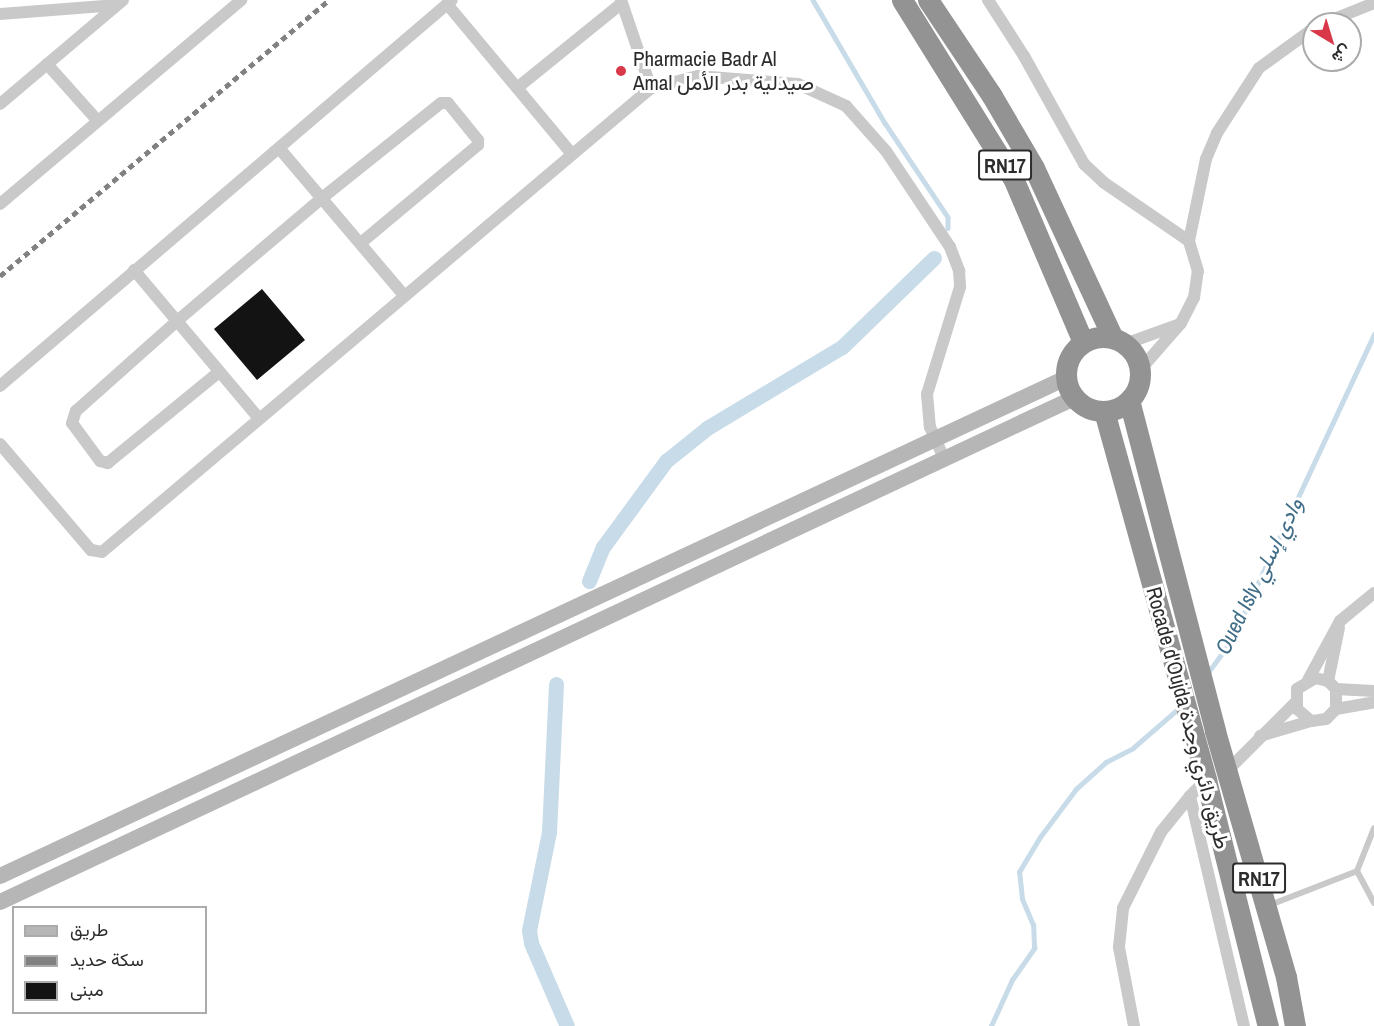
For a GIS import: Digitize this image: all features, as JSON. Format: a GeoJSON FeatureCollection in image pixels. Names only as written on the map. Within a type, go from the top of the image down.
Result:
{"type":"FeatureCollection","features":[{"type":"Feature","properties":{"kind":"highway","name":"RN17"},"geometry":{"type":"LineString","coordinates":[[902,0],[1013,178],[1083,342]]}},
{"type":"Feature","properties":{"kind":"highway","name":"RN17"},"geometry":{"type":"LineString","coordinates":[[928,0],[992,96],[1034,168],[1119,341],[1140,370]]}},
{"type":"Feature","properties":{"kind":"highway"},"geometry":{"type":"LineString","coordinates":[[1119,341],[1083,342],[1069,358],[1066,378],[1074,398],[1083,405],[1104,411],[1129,400],[1136,391],[1140,370]]}},
{"type":"Feature","properties":{"kind":"highway","name":"Rocade d'Oujda طريق دائري وجدة"},"geometry":{"type":"LineString","coordinates":[[1129,400],[1215,731],[1266,907],[1295,1026]]}},
{"type":"Feature","properties":{"kind":"highway","name":"Rocade d'Oujda طريق دائري وجدة"},"geometry":{"type":"LineString","coordinates":[[1104,411],[1206,780],[1268,1026]]}},
{"type":"Feature","properties":{"kind":"main road"},"geometry":{"type":"LineString","coordinates":[[0,876],[934,437],[1066,378]]}},
{"type":"Feature","properties":{"kind":"main road"},"geometry":{"type":"LineString","coordinates":[[0,902],[1074,398]]}},
{"type":"Feature","properties":{"kind":"street"},"geometry":{"type":"LineString","coordinates":[[0,204],[241,0]]}},
{"type":"Feature","properties":{"kind":"street"},"geometry":{"type":"LineString","coordinates":[[988,0],[1024,56],[1084,164],[1103,182],[1189,241]]}},
{"type":"Feature","properties":{"kind":"street"},"geometry":{"type":"LineString","coordinates":[[517,88],[621,1],[651,88]]}},
{"type":"Feature","properties":{"kind":"street"},"geometry":{"type":"LineString","coordinates":[[0,14],[120,2]]}},
{"type":"Feature","properties":{"kind":"street"},"geometry":{"type":"LineString","coordinates":[[0,104],[120,2]]}},
{"type":"Feature","properties":{"kind":"street"},"geometry":{"type":"LineString","coordinates":[[0,386],[450,2],[571,153]]}},
{"type":"Feature","properties":{"kind":"street"},"geometry":{"type":"LineString","coordinates":[[1352,12],[1374,3]]}},
{"type":"Feature","properties":{"kind":"street"},"geometry":{"type":"LineString","coordinates":[[1140,370],[1181,323],[1198,282],[1189,241],[1206,159],[1232,105],[1259,68],[1302,37]]}},
{"type":"Feature","properties":{"kind":"street"},"geometry":{"type":"LineString","coordinates":[[47,64],[98,121]]}},
{"type":"Feature","properties":{"kind":"street"},"geometry":{"type":"LineString","coordinates":[[0,444],[97,553],[108,549],[258,417],[651,88],[698,76],[769,79],[824,93],[846,106],[866,125],[950,247],[959,271],[957,306],[929,377],[927,411],[934,437],[944,458]]}},
{"type":"Feature","properties":{"kind":"street"},"geometry":{"type":"LineString","coordinates":[[219,372],[113,460],[100,461],[72,423],[73,416],[177,321],[322,198],[441,103],[448,103],[478,140],[478,145],[361,243]]}},
{"type":"Feature","properties":{"kind":"street"},"geometry":{"type":"LineString","coordinates":[[279,148],[404,294]]}},
{"type":"Feature","properties":{"kind":"street"},"geometry":{"type":"LineString","coordinates":[[134,270],[258,417]]}},
{"type":"Feature","properties":{"kind":"street"},"geometry":{"type":"LineString","coordinates":[[1119,341],[1181,323]]}},
{"type":"Feature","properties":{"kind":"street"},"geometry":{"type":"LineString","coordinates":[[1311,721],[1300,714],[1295,703],[1297,689],[1308,680],[1340,621],[1374,593]]}},
{"type":"Feature","properties":{"kind":"street"},"geometry":{"type":"LineString","coordinates":[[1336,709],[1332,685],[1340,621]]}},
{"type":"Feature","properties":{"kind":"street"},"geometry":{"type":"LineString","coordinates":[[1308,680],[1374,691]]}},
{"type":"Feature","properties":{"kind":"street"},"geometry":{"type":"LineString","coordinates":[[1256,738],[1311,721],[1326,719],[1336,709],[1374,702]]}},
{"type":"Feature","properties":{"kind":"street"},"geometry":{"type":"LineString","coordinates":[[1228,770],[1256,738],[1295,703]]}},
{"type":"Feature","properties":{"kind":"street"},"geometry":{"type":"LineString","coordinates":[[1134,1026],[1119,947],[1123,908],[1161,832],[1206,780]]}},
{"type":"Feature","properties":{"kind":"street"},"geometry":{"type":"LineString","coordinates":[[1190,796],[1244,1026]]}},
{"type":"Feature","properties":{"kind":"lane"},"geometry":{"type":"LineString","coordinates":[[1266,907],[1357,871],[1374,828]]}},
{"type":"Feature","properties":{"kind":"lane"},"geometry":{"type":"LineString","coordinates":[[1357,871],[1374,903]]}},
{"type":"Feature","properties":{"kind":"building"},"geometry":{"type":"Polygon","coordinates":[[[262,289],[305,340],[257,380],[214,329],[262,289]]]}},
{"type":"Feature","properties":{"kind":"waterway"},"geometry":{"type":"LineString","coordinates":[[813,0],[885,123],[948,217],[948,228]]}},
{"type":"Feature","properties":{"kind":"waterway"},"geometry":{"type":"LineString","coordinates":[[589,581],[603,547],[666,461],[707,428],[842,347],[934,258]]}},
{"type":"Feature","properties":{"kind":"waterway","name":"Oued Isly وادي إسلي"},"geometry":{"type":"LineString","coordinates":[[1207,674],[1231,641],[1374,335]]}},
{"type":"Feature","properties":{"kind":"waterway"},"geometry":{"type":"LineString","coordinates":[[556,684],[549,832],[529,930],[531,943],[567,1026]]}},
{"type":"Feature","properties":{"kind":"waterway","name":"Oued Isly وادي إسلي"},"geometry":{"type":"LineString","coordinates":[[991,1026],[1012,980],[1034,948],[1033,925],[1022,899],[1019,872],[1040,837],[1076,789],[1106,762],[1133,748],[1179,708]]}},
{"type":"Feature","properties":{"kind":"railway"},"geometry":{"type":"LineString","coordinates":[[0,276],[329,0]]}},
{"type":"Feature","properties":{"kind":"place","name":"Pharmacie Badr Al Amal صيدلية بدر الأمل"},"geometry":{"type":"Point","coordinates":[621,71]}}]}
